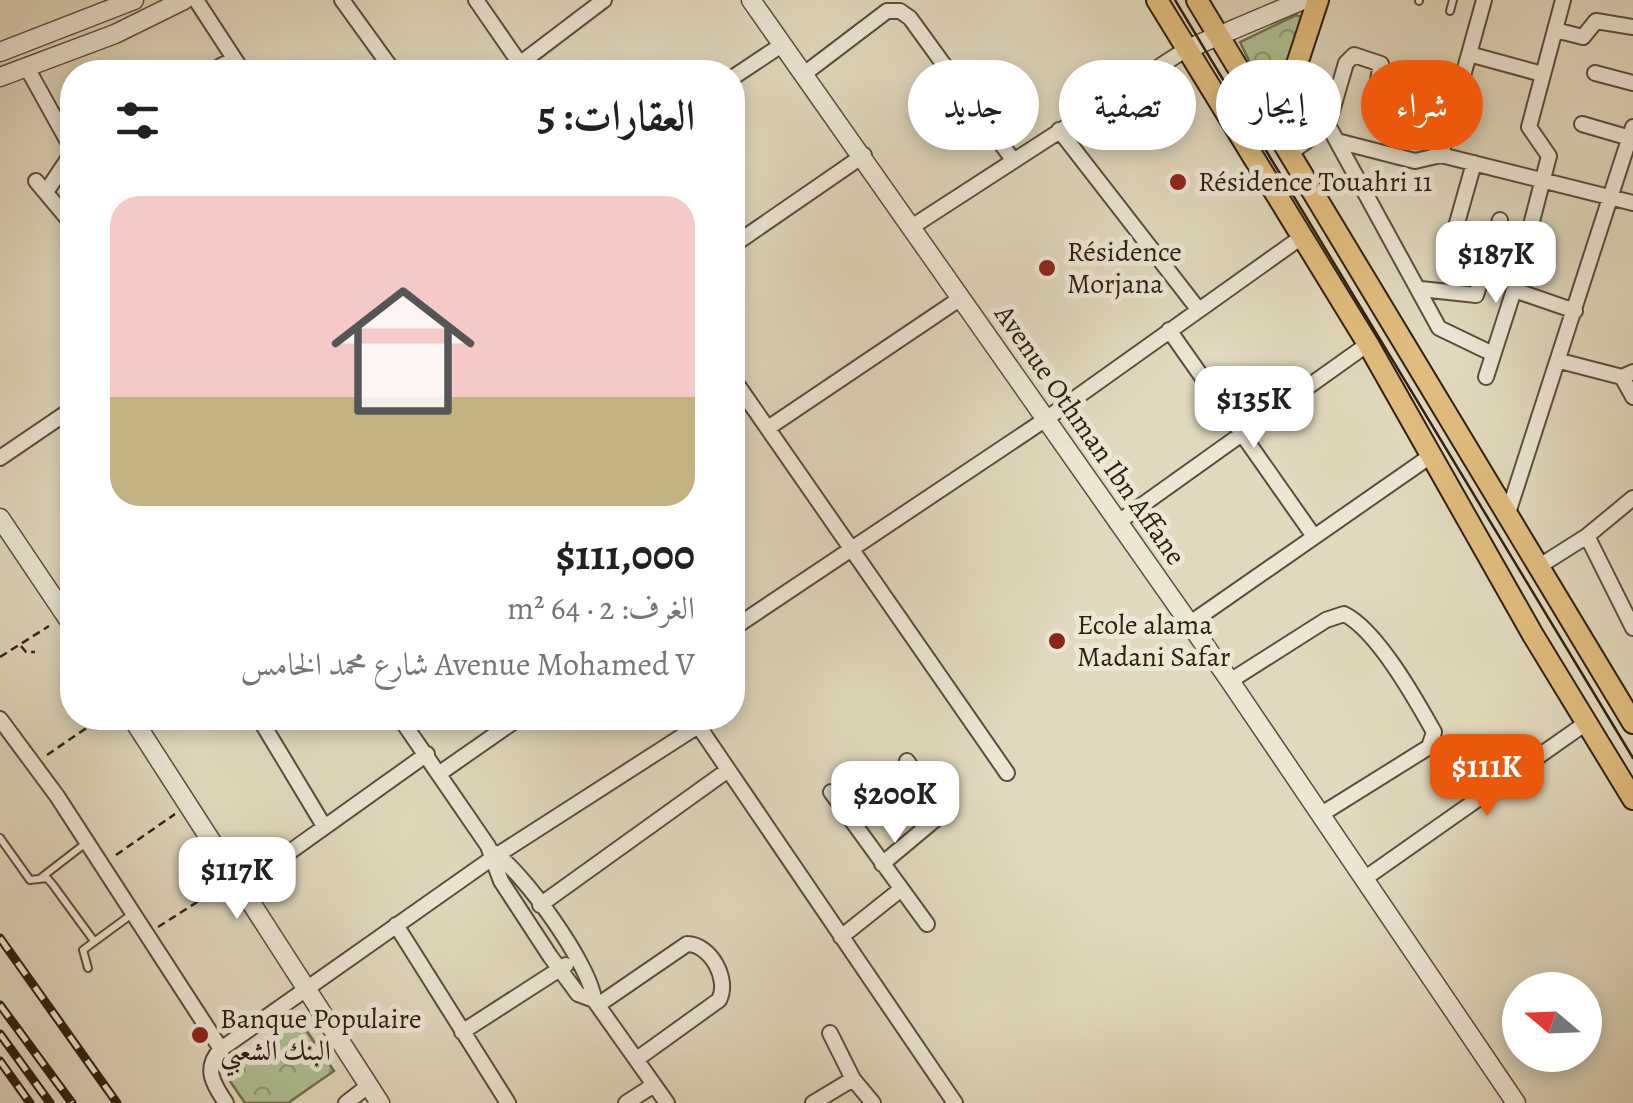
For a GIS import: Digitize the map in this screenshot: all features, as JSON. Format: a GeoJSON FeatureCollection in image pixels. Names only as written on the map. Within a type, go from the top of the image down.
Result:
{"type":"FeatureCollection","features":[{"type":"Feature","properties":{"kind":"main road"},"geometry":{"type":"LineString","coordinates":[[1157,0],[1368,344],[1633,798]]}},
{"type":"Feature","properties":{"kind":"main road"},"geometry":{"type":"LineString","coordinates":[[1197,0],[1232,60]]}},
{"type":"Feature","properties":{"kind":"main road"},"geometry":{"type":"LineString","coordinates":[[1298,60],[1318,0]]}},
{"type":"Feature","properties":{"kind":"main road"},"geometry":{"type":"LineString","coordinates":[[1285,150],[1633,724]]}},
{"type":"Feature","properties":{"kind":"street"},"geometry":{"type":"LineString","coordinates":[[0,52],[134,0]]}},
{"type":"Feature","properties":{"kind":"street"},"geometry":{"type":"LineString","coordinates":[[0,76],[115,34],[184,0]]}},
{"type":"Feature","properties":{"kind":"street"},"geometry":{"type":"LineString","coordinates":[[196,0],[234,59]]}},
{"type":"Feature","properties":{"kind":"street"},"geometry":{"type":"LineString","coordinates":[[342,0],[385,60]]}},
{"type":"Feature","properties":{"kind":"street"},"geometry":{"type":"LineString","coordinates":[[476,0],[510,60]]}},
{"type":"Feature","properties":{"kind":"street"},"geometry":{"type":"LineString","coordinates":[[525,60],[604,0]]}},
{"type":"Feature","properties":{"kind":"street","name":"Avenue Othman Ibn Affane"},"geometry":{"type":"LineString","coordinates":[[750,0],[864,155],[910,228],[1230,681],[1516,1103]]}},
{"type":"Feature","properties":{"kind":"street"},"geometry":{"type":"LineString","coordinates":[[1169,60],[1303,0]]}},
{"type":"Feature","properties":{"kind":"street"},"geometry":{"type":"LineString","coordinates":[[1467,60],[1484,0]]}},
{"type":"Feature","properties":{"kind":"street"},"geometry":{"type":"LineString","coordinates":[[1486,377],[1546,180],[1547,150],[1529,127],[1563,0]]}},
{"type":"Feature","properties":{"kind":"street"},"geometry":{"type":"LineString","coordinates":[[804,74],[887,11],[900,11],[910,18],[1013,160]]}},
{"type":"Feature","properties":{"kind":"street"},"geometry":{"type":"LineString","coordinates":[[1554,30],[1583,37],[1596,21],[1633,26]]}},
{"type":"Feature","properties":{"kind":"street"},"geometry":{"type":"LineString","coordinates":[[745,69],[782,44]]}},
{"type":"Feature","properties":{"kind":"street"},"geometry":{"type":"LineString","coordinates":[[1469,54],[1542,74]]}},
{"type":"Feature","properties":{"kind":"street"},"geometry":{"type":"LineString","coordinates":[[1341,80],[1346,63],[1354,55],[1369,60]]}},
{"type":"Feature","properties":{"kind":"street"},"geometry":{"type":"LineString","coordinates":[[26,66],[60,129]]}},
{"type":"Feature","properties":{"kind":"street"},"geometry":{"type":"LineString","coordinates":[[1595,74],[1633,83]]}},
{"type":"Feature","properties":{"kind":"street"},"geometry":{"type":"LineString","coordinates":[[1508,516],[1631,132],[1582,124]]}},
{"type":"Feature","properties":{"kind":"street"},"geometry":{"type":"LineString","coordinates":[[910,228],[1059,130]]}},
{"type":"Feature","properties":{"kind":"street"},"geometry":{"type":"LineString","coordinates":[[1341,142],[1415,161],[1441,156],[1474,162],[1633,203]]}},
{"type":"Feature","properties":{"kind":"street"},"geometry":{"type":"LineString","coordinates":[[1341,148],[1445,334],[1494,354]]}},
{"type":"Feature","properties":{"kind":"street"},"geometry":{"type":"LineString","coordinates":[[1074,150],[1198,310]]}},
{"type":"Feature","properties":{"kind":"street"},"geometry":{"type":"LineString","coordinates":[[1288,155],[1295,150]]}},
{"type":"Feature","properties":{"kind":"street"},"geometry":{"type":"LineString","coordinates":[[1441,156],[1443,150]]}},
{"type":"Feature","properties":{"kind":"street"},"geometry":{"type":"LineString","coordinates":[[745,237],[864,155]]}},
{"type":"Feature","properties":{"kind":"street"},"geometry":{"type":"LineString","coordinates":[[1474,162],[1448,255],[1486,271]]}},
{"type":"Feature","properties":{"kind":"street"},"geometry":{"type":"LineString","coordinates":[[60,164],[40,186],[60,210]]}},
{"type":"Feature","properties":{"kind":"street"},"geometry":{"type":"LineString","coordinates":[[1421,290],[1473,297],[1486,271],[1500,220]]}},
{"type":"Feature","properties":{"kind":"street"},"geometry":{"type":"LineString","coordinates":[[745,621],[1046,419],[1303,236]]}},
{"type":"Feature","properties":{"kind":"street"},"geometry":{"type":"LineString","coordinates":[[1514,290],[1575,311]]}},
{"type":"Feature","properties":{"kind":"street"},"geometry":{"type":"LineString","coordinates":[[768,428],[961,298]]}},
{"type":"Feature","properties":{"kind":"street"},"geometry":{"type":"LineString","coordinates":[[1170,330],[1313,535]]}},
{"type":"Feature","properties":{"kind":"street"},"geometry":{"type":"LineString","coordinates":[[1117,523],[1368,344]]}},
{"type":"Feature","properties":{"kind":"street"},"geometry":{"type":"LineString","coordinates":[[1560,362],[1627,374],[1633,397]]}},
{"type":"Feature","properties":{"kind":"street"},"geometry":{"type":"LineString","coordinates":[[745,395],[1008,774]]}},
{"type":"Feature","properties":{"kind":"street"},"geometry":{"type":"LineString","coordinates":[[0,458],[60,418]]}},
{"type":"Feature","properties":{"kind":"street"},"geometry":{"type":"LineString","coordinates":[[1189,624],[1432,455]]}},
{"type":"Feature","properties":{"kind":"street"},"geometry":{"type":"LineString","coordinates":[[1538,567],[1588,536],[1633,498]]}},
{"type":"Feature","properties":{"kind":"street"},"geometry":{"type":"LineString","coordinates":[[0,518],[60,607]]}},
{"type":"Feature","properties":{"kind":"street"},"geometry":{"type":"LineString","coordinates":[[1588,536],[1629,609],[1633,628]]}},
{"type":"Feature","properties":{"kind":"street"},"geometry":{"type":"LineString","coordinates":[[1230,681],[1326,620],[1344,614],[1361,628],[1422,708],[1434,732],[1428,747],[1320,815]]}},
{"type":"Feature","properties":{"kind":"street"},"geometry":{"type":"LineString","coordinates":[[0,719],[87,842],[144,936],[222,1049]]}},
{"type":"Feature","properties":{"kind":"street"},"geometry":{"type":"LineString","coordinates":[[1364,879],[1586,723]]}},
{"type":"Feature","properties":{"kind":"street"},"geometry":{"type":"LineString","coordinates":[[143,730],[380,1103]]}},
{"type":"Feature","properties":{"kind":"street"},"geometry":{"type":"LineString","coordinates":[[266,730],[324,826]]}},
{"type":"Feature","properties":{"kind":"street"},"geometry":{"type":"LineString","coordinates":[[409,730],[494,854],[506,888],[560,969],[578,994],[596,1002]]}},
{"type":"Feature","properties":{"kind":"street"},"geometry":{"type":"LineString","coordinates":[[440,773],[503,730]]}},
{"type":"Feature","properties":{"kind":"street"},"geometry":{"type":"LineString","coordinates":[[226,1103],[211,1073],[212,1062],[222,1049],[494,854],[683,730]]}},
{"type":"Feature","properties":{"kind":"street"},"geometry":{"type":"LineString","coordinates":[[700,730],[956,1103]]}},
{"type":"Feature","properties":{"kind":"street"},"geometry":{"type":"LineString","coordinates":[[239,881],[427,754]]}},
{"type":"Feature","properties":{"kind":"street"},"geometry":{"type":"LineString","coordinates":[[882,864],[937,818],[935,802],[907,761]]}},
{"type":"Feature","properties":{"kind":"street"},"geometry":{"type":"LineString","coordinates":[[540,905],[728,770]]}},
{"type":"Feature","properties":{"kind":"street"},"geometry":{"type":"LineString","coordinates":[[831,792],[926,924]]}},
{"type":"Feature","properties":{"kind":"street"},"geometry":{"type":"LineString","coordinates":[[494,854],[511,864],[540,905],[590,980],[596,1002],[667,1103]]}},
{"type":"Feature","properties":{"kind":"street"},"geometry":{"type":"LineString","coordinates":[[842,937],[900,890]]}},
{"type":"Feature","properties":{"kind":"street"},"geometry":{"type":"LineString","coordinates":[[396,925],[508,1103]]}},
{"type":"Feature","properties":{"kind":"street"},"geometry":{"type":"LineString","coordinates":[[596,1002],[686,944],[697,945],[710,957],[723,982],[719,1000],[637,1059]]}},
{"type":"Feature","properties":{"kind":"street"},"geometry":{"type":"LineString","coordinates":[[462,1032],[576,960]]}},
{"type":"Feature","properties":{"kind":"street"},"geometry":{"type":"LineString","coordinates":[[830,1034],[852,1079],[873,1103]]}},
{"type":"Feature","properties":{"kind":"street"},"geometry":{"type":"LineString","coordinates":[[814,1103],[852,1079]]}},
{"type":"Feature","properties":{"kind":"street"},"geometry":{"type":"LineString","coordinates":[[626,1103],[654,1085]]}},
{"type":"Feature","properties":{"kind":"street"},"geometry":{"type":"LineString","coordinates":[[346,1103],[368,1086]]}},
{"type":"Feature","properties":{"kind":"lane"},"geometry":{"type":"LineString","coordinates":[[1450,12],[1453,0]]}},
{"type":"Feature","properties":{"kind":"lane"},"geometry":{"type":"LineString","coordinates":[[0,838],[30,880],[42,878],[87,842]]}},
{"type":"Feature","properties":{"kind":"lane"},"geometry":{"type":"LineString","coordinates":[[42,878],[53,885],[94,941]]}},
{"type":"Feature","properties":{"kind":"lane"},"geometry":{"type":"LineString","coordinates":[[88,968],[81,954],[132,914]]}},
{"type":"Feature","properties":{"kind":"path"},"geometry":{"type":"LineString","coordinates":[[0,658],[60,624]]}},
{"type":"Feature","properties":{"kind":"path"},"geometry":{"type":"LineString","coordinates":[[20,644],[26,652],[35,652]]}},
{"type":"Feature","properties":{"kind":"path"},"geometry":{"type":"LineString","coordinates":[[34,764],[83,730]]}},
{"type":"Feature","properties":{"kind":"path"},"geometry":{"type":"LineString","coordinates":[[102,865],[189,804]]}},
{"type":"Feature","properties":{"kind":"path"},"geometry":{"type":"LineString","coordinates":[[144,936],[239,881]]}},
{"type":"Feature","properties":{"kind":"green space"},"geometry":{"type":"Polygon","coordinates":[[[1296,15],[1302,17],[1288,60],[1249,60],[1240,42],[1296,15]]]}},
{"type":"Feature","properties":{"kind":"green space"},"geometry":{"type":"Polygon","coordinates":[[[298,1018],[334,1071],[288,1103],[245,1103],[223,1071],[298,1018]]]}},
{"type":"Feature","properties":{"kind":"tram line"},"geometry":{"type":"LineString","coordinates":[[1175,0],[1633,758]]}},
{"type":"Feature","properties":{"kind":"railway"},"geometry":{"type":"LineString","coordinates":[[0,938],[117,1103]]}},
{"type":"Feature","properties":{"kind":"railway"},"geometry":{"type":"LineString","coordinates":[[0,1005],[72,1103]]}},
{"type":"Feature","properties":{"kind":"railway"},"geometry":{"type":"LineString","coordinates":[[0,1034],[50,1103]]}},
{"type":"Feature","properties":{"kind":"railway"},"geometry":{"type":"LineString","coordinates":[[0,1061],[30,1103]]}},
{"type":"Feature","properties":{"kind":"place","name":"Résidence Touahri 11"},"geometry":{"type":"Point","coordinates":[1178,182]}},
{"type":"Feature","properties":{"kind":"place","name":"Résidence Morjana"},"geometry":{"type":"Point","coordinates":[1047,268]}},
{"type":"Feature","properties":{"kind":"place","name":"Ecole alama Madani Safar"},"geometry":{"type":"Point","coordinates":[1057,641]}},
{"type":"Feature","properties":{"kind":"place","name":"Banque Populaire البنك الشعبي"},"geometry":{"type":"Point","coordinates":[200,1035]}}]}
